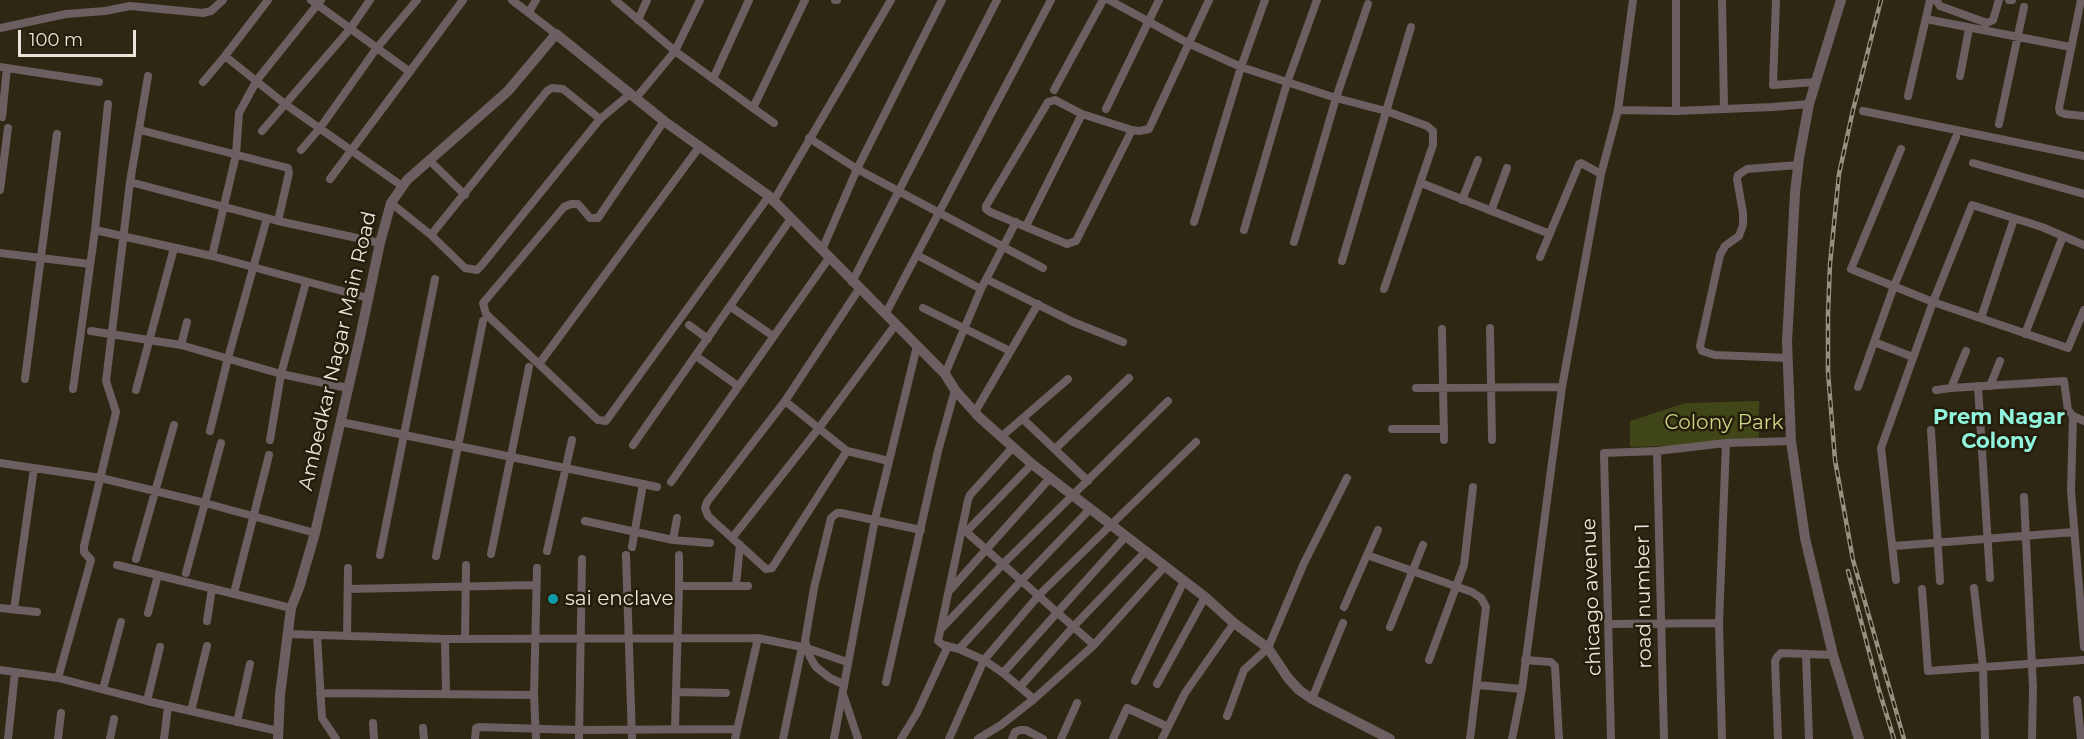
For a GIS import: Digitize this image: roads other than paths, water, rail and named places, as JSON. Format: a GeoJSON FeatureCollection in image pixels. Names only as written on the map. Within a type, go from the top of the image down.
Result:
{"type":"FeatureCollection","features":[{"type":"Feature","properties":{"kind":"street"},"geometry":{"type":"LineString","coordinates":[[0,28],[66,14],[105,11],[130,6],[203,13],[211,11],[224,0]]}},
{"type":"Feature","properties":{"kind":"street"},"geometry":{"type":"LineString","coordinates":[[203,82],[268,0]]}},
{"type":"Feature","properties":{"kind":"street"},"geometry":{"type":"LineString","coordinates":[[262,131],[350,29],[370,0]]}},
{"type":"Feature","properties":{"kind":"street"},"geometry":{"type":"LineString","coordinates":[[301,150],[320,128],[376,49],[417,0]]}},
{"type":"Feature","properties":{"kind":"street"},"geometry":{"type":"LineString","coordinates":[[330,179],[463,0]]}},
{"type":"Feature","properties":{"kind":"street"},"geometry":{"type":"LineString","coordinates":[[512,0],[663,121],[771,199],[945,374],[955,390],[975,412],[1032,464],[1268,648],[1288,678],[1312,699],[1390,739]]}},
{"type":"Feature","properties":{"kind":"street"},"geometry":{"type":"LineString","coordinates":[[529,12],[536,0]]}},
{"type":"Feature","properties":{"kind":"street"},"geometry":{"type":"LineString","coordinates":[[615,0],[675,51],[774,123]]}},
{"type":"Feature","properties":{"kind":"street"},"geometry":{"type":"LineString","coordinates":[[638,20],[647,0]]}},
{"type":"Feature","properties":{"kind":"street"},"geometry":{"type":"LineString","coordinates":[[391,203],[431,235],[465,268],[477,270],[600,119],[633,96],[675,51],[700,0]]}},
{"type":"Feature","properties":{"kind":"street"},"geometry":{"type":"LineString","coordinates":[[713,79],[749,0]]}},
{"type":"Feature","properties":{"kind":"street"},"geometry":{"type":"LineString","coordinates":[[753,108],[805,0]]}},
{"type":"Feature","properties":{"kind":"street"},"geometry":{"type":"LineString","coordinates":[[663,121],[598,218],[590,218],[578,204],[564,207],[483,303],[486,314],[598,420],[606,421],[771,199],[891,0]]}},
{"type":"Feature","properties":{"kind":"street"},"geometry":{"type":"LineString","coordinates":[[672,482],[773,336],[826,254],[857,169],[942,0]]}},
{"type":"Feature","properties":{"kind":"street"},"geometry":{"type":"LineString","coordinates":[[847,451],[772,568],[763,567],[708,516],[705,508],[706,502],[785,401],[855,285],[898,190],[997,0]]}},
{"type":"Feature","properties":{"kind":"street"},"geometry":{"type":"LineString","coordinates":[[886,313],[1051,0]]}},
{"type":"Feature","properties":{"kind":"street"},"geometry":{"type":"LineString","coordinates":[[1054,90],[1103,0]]}},
{"type":"Feature","properties":{"kind":"street"},"geometry":{"type":"LineString","coordinates":[[1109,0],[1188,43],[1241,68],[1386,111],[1427,126],[1432,131],[1433,145],[1384,289]]}},
{"type":"Feature","properties":{"kind":"street"},"geometry":{"type":"LineString","coordinates":[[1106,109],[1159,0]]}},
{"type":"Feature","properties":{"kind":"street"},"geometry":{"type":"LineString","coordinates":[[1132,130],[1076,241],[1067,244],[990,212],[986,206],[1046,103],[1055,100],[1082,114],[1132,130],[1145,131],[1152,126],[1209,0]]}},
{"type":"Feature","properties":{"kind":"street"},"geometry":{"type":"LineString","coordinates":[[1194,222],[1241,68],[1265,0]]}},
{"type":"Feature","properties":{"kind":"street"},"geometry":{"type":"LineString","coordinates":[[1244,230],[1287,83],[1317,0]]}},
{"type":"Feature","properties":{"kind":"street"},"geometry":{"type":"LineString","coordinates":[[1512,739],[1522,689],[1562,387],[1601,174],[1618,110],[1633,0]]}},
{"type":"Feature","properties":{"kind":"street"},"geometry":{"type":"LineString","coordinates":[[1676,0],[1676,111]]}},
{"type":"Feature","properties":{"kind":"street"},"geometry":{"type":"LineString","coordinates":[[1722,0],[1724,109]]}},
{"type":"Feature","properties":{"kind":"street"},"geometry":{"type":"LineString","coordinates":[[1776,0],[1773,85],[1816,82]]}},
{"type":"Feature","properties":{"kind":"street"},"geometry":{"type":"LineString","coordinates":[[1841,0],[1809,104],[1798,165],[1790,282],[1788,358],[1791,441],[1804,538],[1833,656],[1859,739]]}},
{"type":"Feature","properties":{"kind":"street"},"geometry":{"type":"LineString","coordinates":[[1908,96],[1930,0]]}},
{"type":"Feature","properties":{"kind":"street"},"geometry":{"type":"LineString","coordinates":[[1936,0],[1940,6],[1987,23],[1993,21],[1999,0]]}},
{"type":"Feature","properties":{"kind":"street"},"geometry":{"type":"LineString","coordinates":[[2081,0],[2059,108],[2060,112],[2065,114],[2084,116]]}},
{"type":"Feature","properties":{"kind":"street"},"geometry":{"type":"LineString","coordinates":[[212,256],[236,155],[239,113],[257,80],[316,2],[376,49],[410,72]]}},
{"type":"Feature","properties":{"kind":"street"},"geometry":{"type":"LineString","coordinates":[[1294,242],[1336,98],[1368,4]]}},
{"type":"Feature","properties":{"kind":"street"},"geometry":{"type":"LineString","coordinates":[[1999,124],[2024,7]]}},
{"type":"Feature","properties":{"kind":"street"},"geometry":{"type":"LineString","coordinates":[[1926,19],[2070,47]]}},
{"type":"Feature","properties":{"kind":"street"},"geometry":{"type":"LineString","coordinates":[[1342,261],[1411,27]]}},
{"type":"Feature","properties":{"kind":"street"},"geometry":{"type":"LineString","coordinates":[[1960,76],[1969,29]]}},
{"type":"Feature","properties":{"kind":"street","name":"Ambedkar Nagar Main Road"},"geometry":{"type":"LineString","coordinates":[[278,735],[280,695],[291,608],[315,532],[391,203],[402,186],[429,160],[508,91],[556,34]]}},
{"type":"Feature","properties":{"kind":"street"},"geometry":{"type":"LineString","coordinates":[[225,57],[285,104],[402,186]]}},
{"type":"Feature","properties":{"kind":"street"},"geometry":{"type":"LineString","coordinates":[[2,117],[3,67],[99,82]]}},
{"type":"Feature","properties":{"kind":"street"},"geometry":{"type":"LineString","coordinates":[[58,678],[91,560],[84,552],[84,546],[116,412],[106,381],[130,182],[148,76]]}},
{"type":"Feature","properties":{"kind":"street"},"geometry":{"type":"LineString","coordinates":[[431,235],[544,94],[552,88],[563,89],[600,119]]}},
{"type":"Feature","properties":{"kind":"street"},"geometry":{"type":"LineString","coordinates":[[73,389],[95,230],[108,104]]}},
{"type":"Feature","properties":{"kind":"street"},"geometry":{"type":"LineString","coordinates":[[1618,110],[1676,111],[1809,104]]}},
{"type":"Feature","properties":{"kind":"street"},"geometry":{"type":"LineString","coordinates":[[1863,111],[2084,156]]}},
{"type":"Feature","properties":{"kind":"street"},"geometry":{"type":"LineString","coordinates":[[1026,226],[1082,114]]}},
{"type":"Feature","properties":{"kind":"street"},"geometry":{"type":"LineString","coordinates":[[0,190],[8,128]]}},
{"type":"Feature","properties":{"kind":"street"},"geometry":{"type":"LineString","coordinates":[[140,130],[288,168],[289,173],[278,221]]}},
{"type":"Feature","properties":{"kind":"street"},"geometry":{"type":"LineString","coordinates":[[25,379],[57,134]]}},
{"type":"Feature","properties":{"kind":"street"},"geometry":{"type":"LineString","coordinates":[[1858,387],[1894,286],[1956,137]]}},
{"type":"Feature","properties":{"kind":"street"},"geometry":{"type":"LineString","coordinates":[[809,138],[857,169],[1043,268]]}},
{"type":"Feature","properties":{"kind":"street"},"geometry":{"type":"LineString","coordinates":[[539,364],[700,146]]}},
{"type":"Feature","properties":{"kind":"street"},"geometry":{"type":"LineString","coordinates":[[1901,149],[1851,269],[1933,302],[2068,348],[2084,310]]}},
{"type":"Feature","properties":{"kind":"street"},"geometry":{"type":"LineString","coordinates":[[429,160],[465,195]]}},
{"type":"Feature","properties":{"kind":"street"},"geometry":{"type":"LineString","coordinates":[[1462,200],[1478,160]]}},
{"type":"Feature","properties":{"kind":"street"},"geometry":{"type":"LineString","coordinates":[[1973,163],[2084,194]]}},
{"type":"Feature","properties":{"kind":"street"},"geometry":{"type":"LineString","coordinates":[[1540,257],[1579,164],[1601,174]]}},
{"type":"Feature","properties":{"kind":"street"},"geometry":{"type":"LineString","coordinates":[[1788,358],[1715,355],[1702,351],[1700,346],[1720,255],[1725,246],[1739,236],[1743,225],[1738,175],[1747,169],[1798,165]]}},
{"type":"Feature","properties":{"kind":"street"},"geometry":{"type":"LineString","coordinates":[[1491,211],[1507,168]]}},
{"type":"Feature","properties":{"kind":"street"},"geometry":{"type":"LineString","coordinates":[[130,182],[278,221],[380,243]]}},
{"type":"Feature","properties":{"kind":"street"},"geometry":{"type":"LineString","coordinates":[[1421,183],[1550,234]]}},
{"type":"Feature","properties":{"kind":"street"},"geometry":{"type":"LineString","coordinates":[[1896,580],[1894,546],[1881,448],[1933,302],[1972,206],[2084,245]]}},
{"type":"Feature","properties":{"kind":"street"},"geometry":{"type":"LineString","coordinates":[[210,431],[267,218]]}},
{"type":"Feature","properties":{"kind":"street"},"geometry":{"type":"LineString","coordinates":[[1980,318],[2014,219]]}},
{"type":"Feature","properties":{"kind":"street"},"geometry":{"type":"LineString","coordinates":[[633,445],[790,220]]}},
{"type":"Feature","properties":{"kind":"street"},"geometry":{"type":"LineString","coordinates":[[945,374],[981,289],[1016,222]]}},
{"type":"Feature","properties":{"kind":"street"},"geometry":{"type":"LineString","coordinates":[[95,230],[212,256],[368,298]]}},
{"type":"Feature","properties":{"kind":"street"},"geometry":{"type":"LineString","coordinates":[[2025,334],[2063,236]]}},
{"type":"Feature","properties":{"kind":"street"},"geometry":{"type":"LineString","coordinates":[[136,390],[174,248]]}},
{"type":"Feature","properties":{"kind":"street"},"geometry":{"type":"LineString","coordinates":[[0,252],[90,264]]}},
{"type":"Feature","properties":{"kind":"street"},"geometry":{"type":"LineString","coordinates":[[916,255],[981,289]]}},
{"type":"Feature","properties":{"kind":"street"},"geometry":{"type":"LineString","coordinates":[[380,555],[435,279]]}},
{"type":"Feature","properties":{"kind":"street"},"geometry":{"type":"LineString","coordinates":[[986,279],[1073,322],[1123,342]]}},
{"type":"Feature","properties":{"kind":"street"},"geometry":{"type":"LineString","coordinates":[[270,440],[281,374],[306,282]]}},
{"type":"Feature","properties":{"kind":"street"},"geometry":{"type":"LineString","coordinates":[[975,412],[1038,304]]}},
{"type":"Feature","properties":{"kind":"street"},"geometry":{"type":"LineString","coordinates":[[731,307],[773,336]]}},
{"type":"Feature","properties":{"kind":"street"},"geometry":{"type":"LineString","coordinates":[[923,308],[1010,351]]}},
{"type":"Feature","properties":{"kind":"street"},"geometry":{"type":"LineString","coordinates":[[436,556],[483,321]]}},
{"type":"Feature","properties":{"kind":"street"},"geometry":{"type":"LineString","coordinates":[[181,345],[187,322]]}},
{"type":"Feature","properties":{"kind":"street"},"geometry":{"type":"LineString","coordinates":[[732,538],[819,428],[896,324]]}},
{"type":"Feature","properties":{"kind":"street"},"geometry":{"type":"LineString","coordinates":[[689,325],[708,339]]}},
{"type":"Feature","properties":{"kind":"street"},"geometry":{"type":"LineString","coordinates":[[1490,328],[1492,440]]}},
{"type":"Feature","properties":{"kind":"street"},"geometry":{"type":"LineString","coordinates":[[1442,329],[1444,440]]}},
{"type":"Feature","properties":{"kind":"street"},"geometry":{"type":"LineString","coordinates":[[91,331],[181,345],[281,374],[348,388]]}},
{"type":"Feature","properties":{"kind":"street"},"geometry":{"type":"LineString","coordinates":[[1874,342],[1913,357]]}},
{"type":"Feature","properties":{"kind":"street"},"geometry":{"type":"LineString","coordinates":[[834,739],[875,519],[917,346]]}},
{"type":"Feature","properties":{"kind":"street"},"geometry":{"type":"LineString","coordinates":[[1951,388],[1966,351]]}},
{"type":"Feature","properties":{"kind":"street"},"geometry":{"type":"LineString","coordinates":[[696,356],[738,386]]}},
{"type":"Feature","properties":{"kind":"street"},"geometry":{"type":"LineString","coordinates":[[1990,386],[2000,361]]}},
{"type":"Feature","properties":{"kind":"street"},"geometry":{"type":"LineString","coordinates":[[492,554],[530,367]]}},
{"type":"Feature","properties":{"kind":"street"},"geometry":{"type":"LineString","coordinates":[[1055,449],[1129,378]]}},
{"type":"Feature","properties":{"kind":"street"},"geometry":{"type":"LineString","coordinates":[[1002,437],[1068,379]]}},
{"type":"Feature","properties":{"kind":"street"},"geometry":{"type":"LineString","coordinates":[[1936,390],[2064,381],[2068,410],[2073,416],[2084,421]]}},
{"type":"Feature","properties":{"kind":"street"},"geometry":{"type":"LineString","coordinates":[[1978,386],[1990,578]]}},
{"type":"Feature","properties":{"kind":"street"},"geometry":{"type":"LineString","coordinates":[[1416,388],[1562,387]]}},
{"type":"Feature","properties":{"kind":"street"},"geometry":{"type":"LineString","coordinates":[[886,682],[938,451],[955,390]]}},
{"type":"Feature","properties":{"kind":"street"},"geometry":{"type":"LineString","coordinates":[[785,401],[847,451],[889,461]]}},
{"type":"Feature","properties":{"kind":"street"},"geometry":{"type":"LineString","coordinates":[[942,629],[1002,564],[1168,401]]}},
{"type":"Feature","properties":{"kind":"street"},"geometry":{"type":"LineString","coordinates":[[2073,416],[2071,492],[2084,647]]}},
{"type":"Feature","properties":{"kind":"street"},"geometry":{"type":"LineString","coordinates":[[1023,419],[1088,481]]}},
{"type":"Feature","properties":{"kind":"street"},"geometry":{"type":"LineString","coordinates":[[341,422],[657,487]]}},
{"type":"Feature","properties":{"kind":"street"},"geometry":{"type":"LineString","coordinates":[[136,559],[174,425]]}},
{"type":"Feature","properties":{"kind":"street"},"geometry":{"type":"LineString","coordinates":[[1392,429],[1444,429]]}},
{"type":"Feature","properties":{"kind":"street"},"geometry":{"type":"LineString","coordinates":[[1931,430],[1940,581]]}},
{"type":"Feature","properties":{"kind":"street"},"geometry":{"type":"LineString","coordinates":[[547,551],[572,440]]}},
{"type":"Feature","properties":{"kind":"street"},"geometry":{"type":"LineString","coordinates":[[1657,451],[1726,443],[1791,441]]}},
{"type":"Feature","properties":{"kind":"street"},"geometry":{"type":"LineString","coordinates":[[949,739],[984,660],[1039,595],[1196,442]]}},
{"type":"Feature","properties":{"kind":"street"},"geometry":{"type":"LineString","coordinates":[[186,573],[221,443]]}},
{"type":"Feature","properties":{"kind":"street"},"geometry":{"type":"LineString","coordinates":[[1722,739],[1719,623],[1726,443]]}},
{"type":"Feature","properties":{"kind":"street"},"geometry":{"type":"LineString","coordinates":[[1013,447],[970,495],[965,530],[938,641],[984,660],[1034,699]]}},
{"type":"Feature","properties":{"kind":"street","name":"chicago avenue"},"geometry":{"type":"LineString","coordinates":[[1611,739],[1604,453],[1657,451]]}},
{"type":"Feature","properties":{"kind":"street","name":"road number 1"},"geometry":{"type":"LineString","coordinates":[[1657,451],[1664,739]]}},
{"type":"Feature","properties":{"kind":"street"},"geometry":{"type":"LineString","coordinates":[[235,589],[269,455]]}},
{"type":"Feature","properties":{"kind":"street"},"geometry":{"type":"LineString","coordinates":[[0,463],[101,478],[315,532]]}},
{"type":"Feature","properties":{"kind":"street"},"geometry":{"type":"LineString","coordinates":[[965,530],[1032,464]]}},
{"type":"Feature","properties":{"kind":"street"},"geometry":{"type":"LineString","coordinates":[[14,609],[34,468]]}},
{"type":"Feature","properties":{"kind":"street"},"geometry":{"type":"LineString","coordinates":[[949,591],[1050,477]]}},
{"type":"Feature","properties":{"kind":"street"},"geometry":{"type":"LineString","coordinates":[[1227,716],[1244,670],[1268,648],[1304,563],[1347,478]]}},
{"type":"Feature","properties":{"kind":"street"},"geometry":{"type":"LineString","coordinates":[[632,548],[643,484]]}},
{"type":"Feature","properties":{"kind":"street"},"geometry":{"type":"LineString","coordinates":[[1430,660],[1457,586],[1467,546],[1473,487]]}},
{"type":"Feature","properties":{"kind":"street"},"geometry":{"type":"LineString","coordinates":[[2024,497],[2032,664],[2032,739]]}},
{"type":"Feature","properties":{"kind":"street"},"geometry":{"type":"LineString","coordinates":[[959,649],[1090,509]]}},
{"type":"Feature","properties":{"kind":"street"},"geometry":{"type":"LineString","coordinates":[[783,739],[805,647],[807,622],[831,518],[841,513],[921,530]]}},
{"type":"Feature","properties":{"kind":"street"},"geometry":{"type":"LineString","coordinates":[[673,540],[677,518]]}},
{"type":"Feature","properties":{"kind":"street"},"geometry":{"type":"LineString","coordinates":[[585,521],[673,540],[710,543]]}},
{"type":"Feature","properties":{"kind":"street"},"geometry":{"type":"LineString","coordinates":[[965,530],[1094,645]]}},
{"type":"Feature","properties":{"kind":"street"},"geometry":{"type":"LineString","coordinates":[[1344,607],[1378,530]]}},
{"type":"Feature","properties":{"kind":"street"},"geometry":{"type":"LineString","coordinates":[[1894,546],[2074,532]]}},
{"type":"Feature","properties":{"kind":"street"},"geometry":{"type":"LineString","coordinates":[[1003,673],[1126,536]]}},
{"type":"Feature","properties":{"kind":"street"},"geometry":{"type":"LineString","coordinates":[[736,585],[740,545]]}},
{"type":"Feature","properties":{"kind":"street"},"geometry":{"type":"LineString","coordinates":[[1390,627],[1423,545]]}},
{"type":"Feature","properties":{"kind":"street"},"geometry":{"type":"LineString","coordinates":[[1020,687],[1074,626],[1146,551]]}},
{"type":"Feature","properties":{"kind":"street"},"geometry":{"type":"LineString","coordinates":[[626,555],[632,739]]}},
{"type":"Feature","properties":{"kind":"street"},"geometry":{"type":"LineString","coordinates":[[675,728],[679,555]]}},
{"type":"Feature","properties":{"kind":"street"},"geometry":{"type":"LineString","coordinates":[[1367,555],[1457,586],[1481,598],[1486,608],[1470,739]]}},
{"type":"Feature","properties":{"kind":"street"},"geometry":{"type":"LineString","coordinates":[[579,734],[582,559]]}},
{"type":"Feature","properties":{"kind":"street"},"geometry":{"type":"LineString","coordinates":[[117,565],[291,608]]}},
{"type":"Feature","properties":{"kind":"street"},"geometry":{"type":"LineString","coordinates":[[465,639],[466,565]]}},
{"type":"Feature","properties":{"kind":"street"},"geometry":{"type":"LineString","coordinates":[[978,739],[1001,725],[1034,699],[1094,645],[1165,566]]}},
{"type":"Feature","properties":{"kind":"street"},"geometry":{"type":"LineString","coordinates":[[347,636],[348,568]]}},
{"type":"Feature","properties":{"kind":"street"},"geometry":{"type":"LineString","coordinates":[[536,739],[534,695],[537,568]]}},
{"type":"Feature","properties":{"kind":"street"},"geometry":{"type":"LineString","coordinates":[[148,613],[158,575]]}},
{"type":"Feature","properties":{"kind":"street"},"geometry":{"type":"LineString","coordinates":[[1135,681],[1184,582]]}},
{"type":"Feature","properties":{"kind":"street"},"geometry":{"type":"LineString","coordinates":[[348,589],[536,585]]}},
{"type":"Feature","properties":{"kind":"street"},"geometry":{"type":"LineString","coordinates":[[680,586],[748,586]]}},
{"type":"Feature","properties":{"kind":"street"},"geometry":{"type":"LineString","coordinates":[[207,621],[212,588]]}},
{"type":"Feature","properties":{"kind":"street"},"geometry":{"type":"LineString","coordinates":[[1974,588],[1983,667],[1984,739]]}},
{"type":"Feature","properties":{"kind":"street"},"geometry":{"type":"LineString","coordinates":[[1922,589],[1928,671],[2084,660]]}},
{"type":"Feature","properties":{"kind":"street"},"geometry":{"type":"LineString","coordinates":[[1157,684],[1205,597]]}},
{"type":"Feature","properties":{"kind":"street"},"geometry":{"type":"LineString","coordinates":[[0,608],[37,612]]}},
{"type":"Feature","properties":{"kind":"street"},"geometry":{"type":"LineString","coordinates":[[103,689],[121,622]]}},
{"type":"Feature","properties":{"kind":"street"},"geometry":{"type":"LineString","coordinates":[[1312,699],[1343,622]]}},
{"type":"Feature","properties":{"kind":"street"},"geometry":{"type":"LineString","coordinates":[[1162,739],[1185,693],[1234,623]]}},
{"type":"Feature","properties":{"kind":"street"},"geometry":{"type":"LineString","coordinates":[[1609,624],[1719,623]]}},
{"type":"Feature","properties":{"kind":"street"},"geometry":{"type":"LineString","coordinates":[[288,634],[445,639],[758,638],[805,647],[847,662]]}},
{"type":"Feature","properties":{"kind":"street"},"geometry":{"type":"LineString","coordinates":[[317,635],[322,718],[336,739]]}},
{"type":"Feature","properties":{"kind":"street"},"geometry":{"type":"LineString","coordinates":[[735,739],[758,638]]}},
{"type":"Feature","properties":{"kind":"street"},"geometry":{"type":"LineString","coordinates":[[445,639],[446,693]]}},
{"type":"Feature","properties":{"kind":"street"},"geometry":{"type":"LineString","coordinates":[[191,711],[207,646]]}},
{"type":"Feature","properties":{"kind":"street"},"geometry":{"type":"LineString","coordinates":[[901,739],[917,713],[948,646]]}},
{"type":"Feature","properties":{"kind":"street"},"geometry":{"type":"LineString","coordinates":[[147,701],[160,647]]}},
{"type":"Feature","properties":{"kind":"street"},"geometry":{"type":"LineString","coordinates":[[805,647],[816,667],[843,687],[858,739]]}},
{"type":"Feature","properties":{"kind":"street"},"geometry":{"type":"LineString","coordinates":[[1778,739],[1775,661],[1781,653],[1833,656]]}},
{"type":"Feature","properties":{"kind":"street"},"geometry":{"type":"LineString","coordinates":[[1806,655],[1809,739]]}},
{"type":"Feature","properties":{"kind":"street"},"geometry":{"type":"LineString","coordinates":[[1525,660],[1551,662],[1556,666],[1559,739]]}},
{"type":"Feature","properties":{"kind":"street"},"geometry":{"type":"LineString","coordinates":[[237,722],[250,664]]}},
{"type":"Feature","properties":{"kind":"street"},"geometry":{"type":"LineString","coordinates":[[0,670],[58,678],[237,722],[278,735]]}},
{"type":"Feature","properties":{"kind":"street"},"geometry":{"type":"LineString","coordinates":[[8,739],[15,672]]}},
{"type":"Feature","properties":{"kind":"street"},"geometry":{"type":"LineString","coordinates":[[1477,685],[1522,689]]}},
{"type":"Feature","properties":{"kind":"street"},"geometry":{"type":"LineString","coordinates":[[676,692],[726,693]]}},
{"type":"Feature","properties":{"kind":"street"},"geometry":{"type":"LineString","coordinates":[[320,693],[534,695]]}},
{"type":"Feature","properties":{"kind":"street"},"geometry":{"type":"LineString","coordinates":[[2077,700],[2081,739]]}},
{"type":"Feature","properties":{"kind":"street"},"geometry":{"type":"LineString","coordinates":[[1061,739],[1077,703]]}},
{"type":"Feature","properties":{"kind":"street"},"geometry":{"type":"LineString","coordinates":[[164,739],[168,706]]}},
{"type":"Feature","properties":{"kind":"street"},"geometry":{"type":"LineString","coordinates":[[1113,739],[1127,708],[1168,727]]}},
{"type":"Feature","properties":{"kind":"street"},"geometry":{"type":"LineString","coordinates":[[58,739],[62,713]]}},
{"type":"Feature","properties":{"kind":"street"},"geometry":{"type":"LineString","coordinates":[[110,739],[114,719]]}},
{"type":"Feature","properties":{"kind":"street"},"geometry":{"type":"LineString","coordinates":[[373,723],[374,739]]}},
{"type":"Feature","properties":{"kind":"street"},"geometry":{"type":"LineString","coordinates":[[476,739],[476,728],[479,727],[536,729],[579,734],[632,728],[737,729]]}},
{"type":"Feature","properties":{"kind":"street"},"geometry":{"type":"LineString","coordinates":[[423,728],[424,739]]}},
{"type":"Feature","properties":{"kind":"street"},"geometry":{"type":"LineString","coordinates":[[1012,739],[1015,732],[1020,730],[1026,730],[1043,739]]}},
{"type":"Feature","properties":{"kind":"railway"},"geometry":{"type":"LineString","coordinates":[[1881,0],[1839,174],[1830,264],[1828,372],[1835,460],[1853,560],[1904,739]]}},
{"type":"Feature","properties":{"kind":"railway"},"geometry":{"type":"LineString","coordinates":[[1848,571],[1894,739]]}},
{"type":"Feature","properties":{"kind":"place","name":"sai enclave"},"geometry":{"type":"Point","coordinates":[553,599]}},
{"type":"Feature","properties":{"kind":"district","name":"Prem Nagar Colony"},"geometry":{"type":"Point","coordinates":[1999,430]}},
{"type":"Feature","properties":{"kind":"park label","name":"Colony Park"},"geometry":{"type":"Point","coordinates":[1724,423]}}]}
